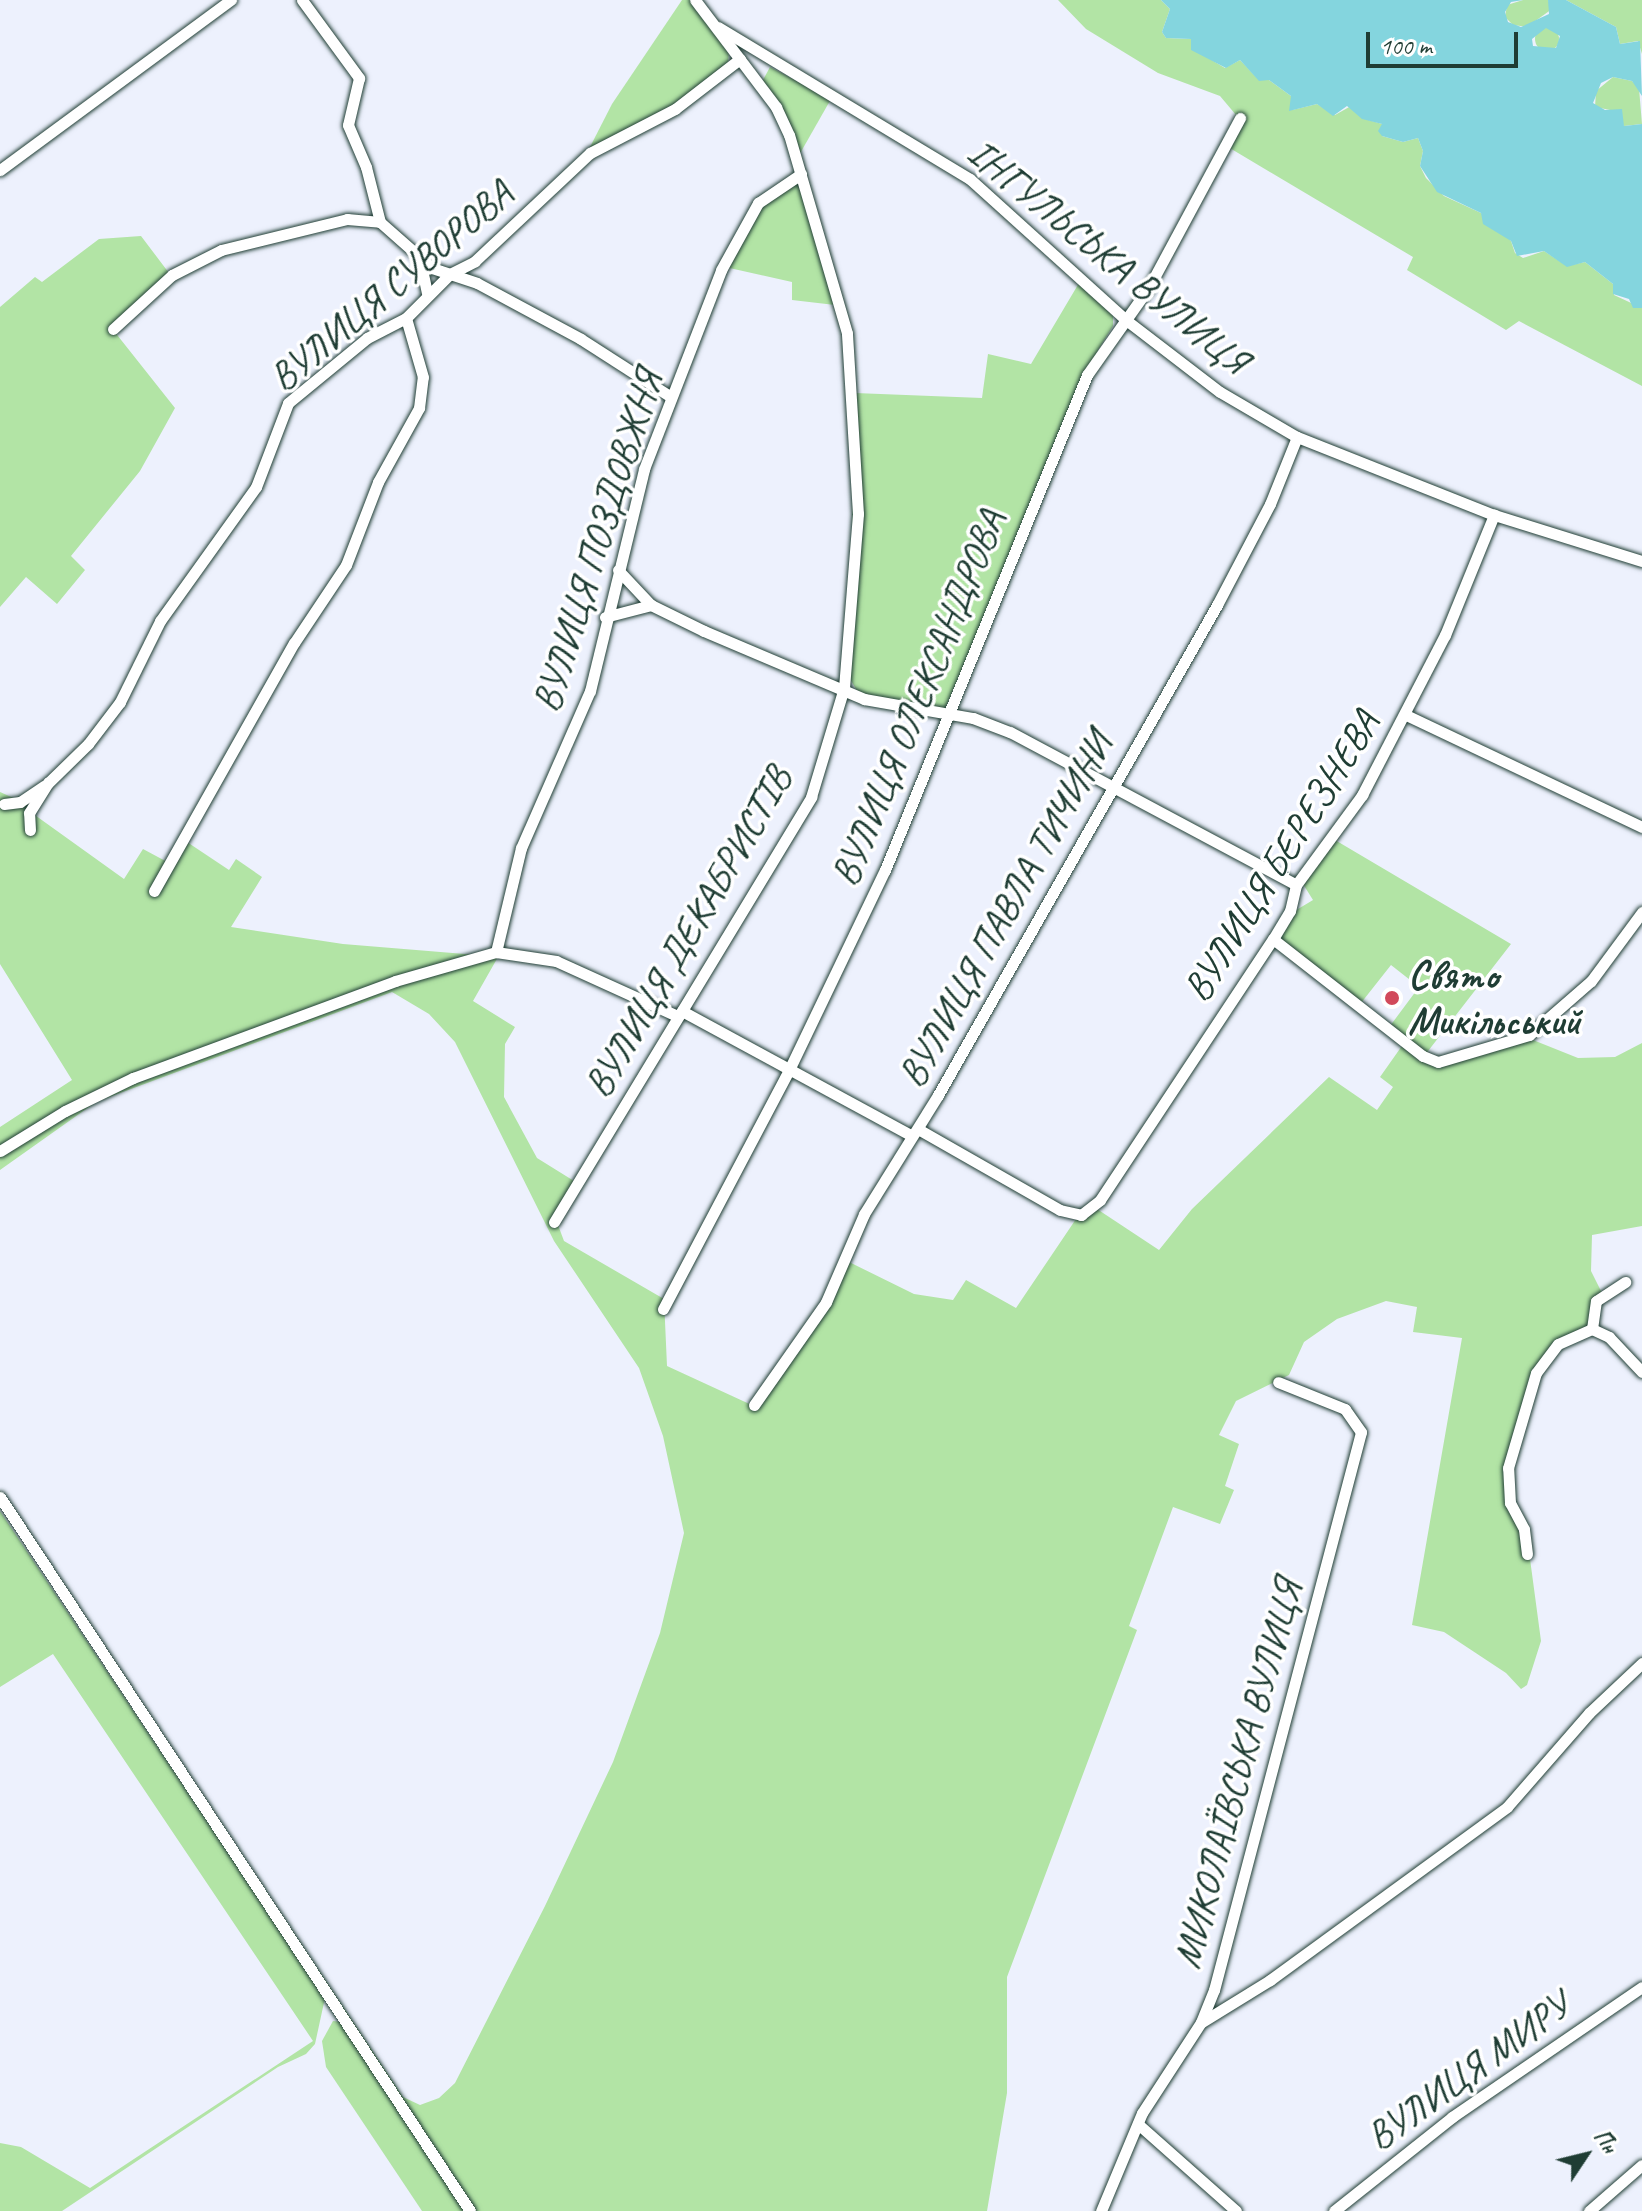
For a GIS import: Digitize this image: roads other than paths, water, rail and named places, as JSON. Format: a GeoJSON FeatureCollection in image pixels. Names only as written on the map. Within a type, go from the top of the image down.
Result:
{"type":"FeatureCollection","features":[{"type":"Feature","properties":{"kind":"street"},"geometry":{"type":"LineString","coordinates":[[0,170],[231,0]]}},
{"type":"Feature","properties":{"kind":"street"},"geometry":{"type":"LineString","coordinates":[[302,0],[359,78],[348,125],[366,167],[380,222],[420,260],[581,339],[671,397]]}},
{"type":"Feature","properties":{"kind":"street","name":"ІНГУЛЬСЬКА ВУЛИЦЯ"},"geometry":{"type":"LineString","coordinates":[[695,0],[711,23],[970,179],[1126,320],[1220,392],[1297,437],[1494,515],[1642,561]]}},
{"type":"Feature","properties":{"kind":"street","name":"ВУЛИЦЯ ДЕКАБРИСТІВ"},"geometry":{"type":"LineString","coordinates":[[554,1222],[811,797],[844,688],[858,514],[849,351],[801,174],[776,107],[711,23]]}},
{"type":"Feature","properties":{"kind":"street","name":"ВУЛИЦЯ СУВОРОВА"},"geometry":{"type":"LineString","coordinates":[[4,804],[20,802],[48,783],[88,744],[134,681],[160,621],[256,487],[288,403],[367,338],[406,318],[450,274],[475,261],[525,219],[590,153],[675,109],[740,59]]}},
{"type":"Feature","properties":{"kind":"street","name":"ВУЛИЦЯ ОЛЕКСАНДРОВА"},"geometry":{"type":"LineString","coordinates":[[663,1309],[789,1070],[885,870],[1087,375],[1149,287],[1240,118]]}},
{"type":"Feature","properties":{"kind":"street","name":"ВУЛИЦЯ ПОЗДОВЖНЯ"},"geometry":{"type":"LineString","coordinates":[[496,952],[521,848],[583,711],[644,469],[671,397],[737,235],[758,203],[801,174]]}},
{"type":"Feature","properties":{"kind":"street"},"geometry":{"type":"LineString","coordinates":[[113,329],[172,275],[221,250],[347,219],[380,222]]}},
{"type":"Feature","properties":{"kind":"street"},"geometry":{"type":"LineString","coordinates":[[420,260],[427,294]]}},
{"type":"Feature","properties":{"kind":"street"},"geometry":{"type":"LineString","coordinates":[[154,891],[294,643],[346,565],[378,482],[419,408],[423,377],[406,318]]}},
{"type":"Feature","properties":{"kind":"street","name":"ВУЛИЦЯ ПАВЛА ТИЧИНИ"},"geometry":{"type":"LineString","coordinates":[[754,1405],[826,1302],[851,1238],[1112,789],[1270,504],[1297,437]]}},
{"type":"Feature","properties":{"kind":"street","name":"ВУЛИЦЯ БЕРЕЗНЕВА"},"geometry":{"type":"LineString","coordinates":[[914,1132],[1060,1210],[1089,1212],[1273,939],[1290,911],[1296,885],[1346,822],[1406,715],[1494,515]]}},
{"type":"Feature","properties":{"kind":"street"},"geometry":{"type":"LineString","coordinates":[[618,570],[651,605],[828,686],[844,688],[875,703],[949,714],[1010,732],[1296,885]]}},
{"type":"Feature","properties":{"kind":"street"},"geometry":{"type":"LineString","coordinates":[[605,617],[651,605]]}},
{"type":"Feature","properties":{"kind":"street"},"geometry":{"type":"LineString","coordinates":[[1406,715],[1642,827]]}},
{"type":"Feature","properties":{"kind":"street","name":"ВУЛИЦЯ СУВОРОВА"},"geometry":{"type":"LineString","coordinates":[[30,830],[29,813],[48,783]]}},
{"type":"Feature","properties":{"kind":"street"},"geometry":{"type":"LineString","coordinates":[[1273,939],[1423,1056],[1438,1062],[1529,1035],[1591,981],[1642,912]]}},
{"type":"Feature","properties":{"kind":"street"},"geometry":{"type":"LineString","coordinates":[[0,1151],[65,1111],[133,1078],[395,981],[496,952],[556,961],[679,1013],[914,1132]]}},
{"type":"Feature","properties":{"kind":"street"},"geometry":{"type":"LineString","coordinates":[[1592,1329],[1596,1301],[1625,1282]]}},
{"type":"Feature","properties":{"kind":"street"},"geometry":{"type":"LineString","coordinates":[[1527,1554],[1524,1529],[1510,1503],[1512,1454],[1539,1365],[1558,1344],[1592,1329],[1609,1337],[1642,1372]]}},
{"type":"Feature","properties":{"kind":"street","name":"МИКОЛАЇВСЬКА ВУЛИЦЯ"},"geometry":{"type":"LineString","coordinates":[[1101,2211],[1138,2124],[1166,2071],[1201,2022],[1220,1970],[1361,1432],[1357,1419],[1345,1409],[1278,1382]]}},
{"type":"Feature","properties":{"kind":"street"},"geometry":{"type":"LineString","coordinates":[[0,1497],[470,2211]]}},
{"type":"Feature","properties":{"kind":"street"},"geometry":{"type":"LineString","coordinates":[[1201,2022],[1270,1980],[1507,1807],[1589,1713],[1642,1663]]}},
{"type":"Feature","properties":{"kind":"street","name":"ВУЛИЦЯ МИРУ"},"geometry":{"type":"LineString","coordinates":[[1334,2211],[1452,2117],[1642,1987]]}},
{"type":"Feature","properties":{"kind":"street"},"geometry":{"type":"LineString","coordinates":[[1138,2124],[1236,2211]]}},
{"type":"Feature","properties":{"kind":"street"},"geometry":{"type":"LineString","coordinates":[[1589,2211],[1642,2165]]}},
{"type":"Feature","properties":{"kind":"water"},"geometry":{"type":"Polygon","coordinates":[[[1161,0],[1523,0],[1511,2],[1505,12],[1508,22],[1521,27],[1549,14],[1548,0],[1566,0],[1616,27],[1620,44],[1640,41],[1642,96],[1632,81],[1613,77],[1601,83],[1593,103],[1605,110],[1622,109],[1624,126],[1642,124],[1642,308],[1633,308],[1629,299],[1613,294],[1613,284],[1585,262],[1567,267],[1544,251],[1517,256],[1511,241],[1483,224],[1481,213],[1437,192],[1420,166],[1423,151],[1418,138],[1403,142],[1382,136],[1378,131],[1382,124],[1362,119],[1347,106],[1333,116],[1317,104],[1289,111],[1291,96],[1269,80],[1259,81],[1240,60],[1226,68],[1191,50],[1191,39],[1166,38],[1162,32],[1170,9],[1161,0]],[[1546,28],[1532,39],[1533,46],[1556,48],[1560,36],[1546,28]]]}},
{"type":"Feature","properties":{"kind":"place","name":"Свято Микільський"},"geometry":{"type":"Point","coordinates":[1392,998]}}]}
